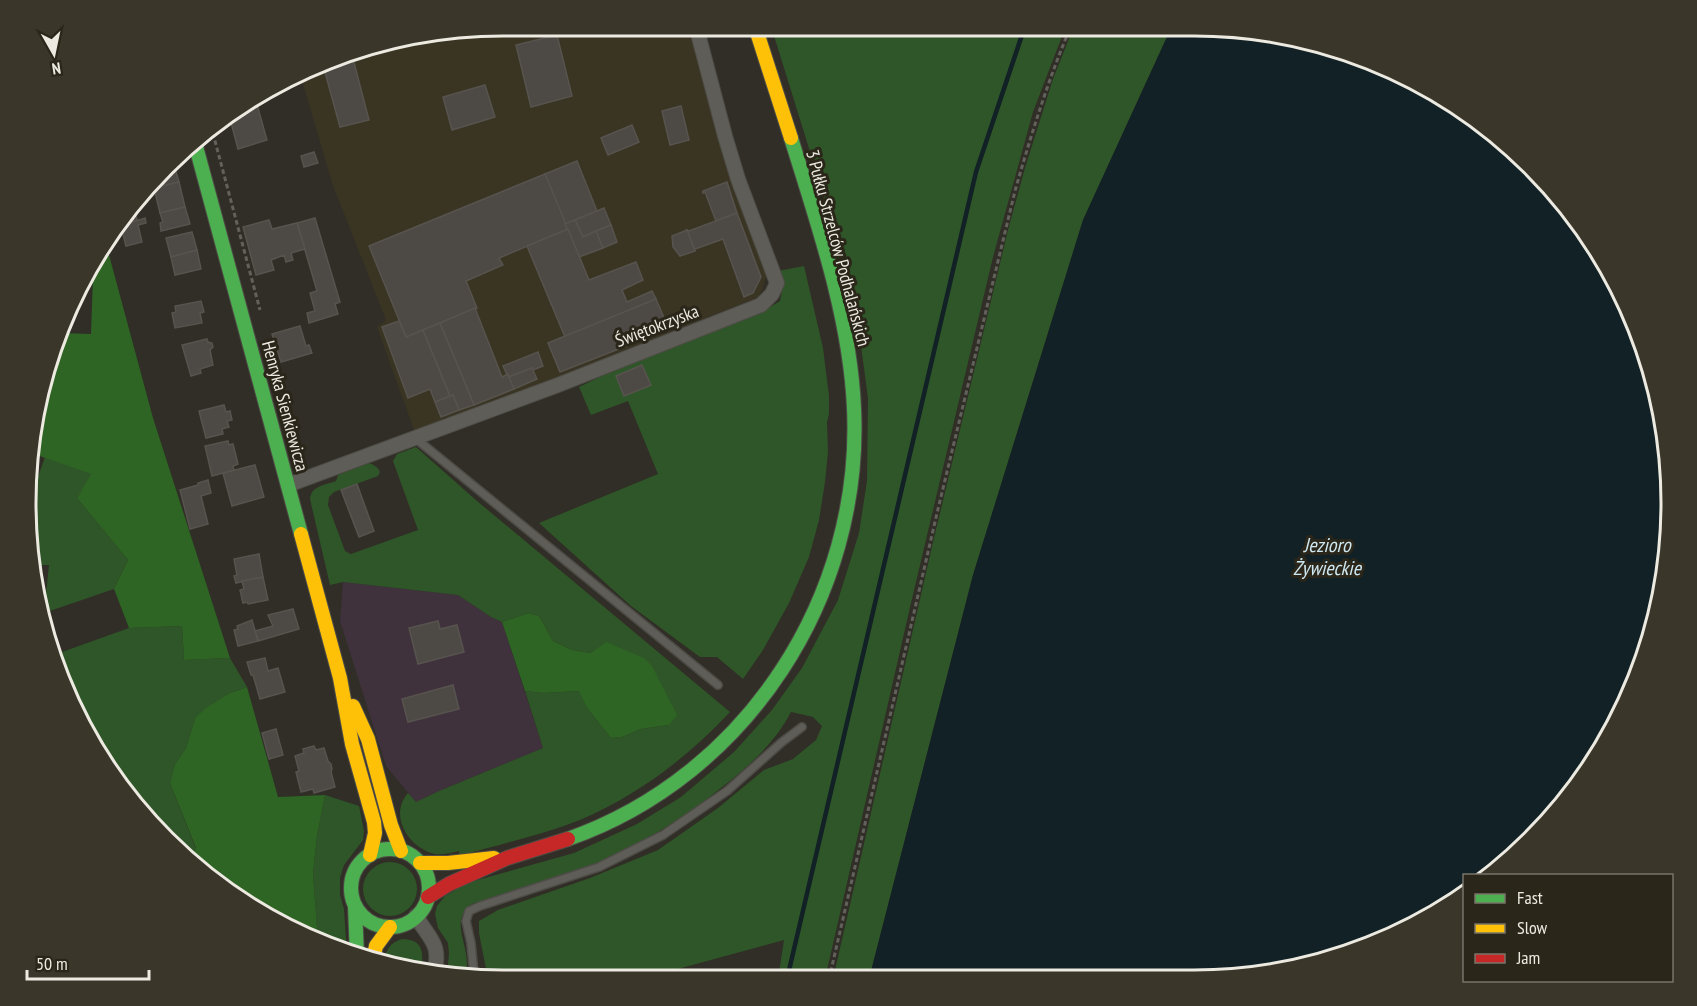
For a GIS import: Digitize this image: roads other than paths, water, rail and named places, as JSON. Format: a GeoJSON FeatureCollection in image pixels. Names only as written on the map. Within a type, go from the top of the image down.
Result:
{"type":"FeatureCollection","features":[{"type":"Feature","properties":{"kind":"main road","name":"3 Pułku Strzelców Podhalańskich"},"geometry":{"type":"LineString","coordinates":[[508,857],[566,840],[613,820],[658,794],[700,763],[722,743],[781,673],[808,625],[831,573],[846,518],[853,471],[854,405],[848,356],[836,297],[814,214],[758,36]]}},
{"type":"Feature","properties":{"kind":"main road","name":"Henryka Sienkiewicza"},"geometry":{"type":"LineString","coordinates":[[197,150],[340,678],[352,744],[374,822],[375,833],[370,855]]}},
{"type":"Feature","properties":{"kind":"main road","name":"Henryka Sienkiewicza"},"geometry":{"type":"LineString","coordinates":[[340,678],[368,739],[391,825],[401,851]]}},
{"type":"Feature","properties":{"kind":"main road"},"geometry":{"type":"LineString","coordinates":[[357,946],[355,906],[351,887],[360,863],[370,855],[382,850],[401,851],[411,856],[420,863],[427,879],[428,897]]}},
{"type":"Feature","properties":{"kind":"main road"},"geometry":{"type":"LineString","coordinates":[[420,863],[444,864],[508,857]]}},
{"type":"Feature","properties":{"kind":"main road"},"geometry":{"type":"LineString","coordinates":[[355,906],[370,921],[390,927],[402,925],[416,916],[428,897],[446,884],[508,857]]}},
{"type":"Feature","properties":{"kind":"main road"},"geometry":{"type":"LineString","coordinates":[[375,952],[376,946],[390,927]]}},
{"type":"Feature","properties":{"kind":"street","name":"Świętokrzyska"},"geometry":{"type":"LineString","coordinates":[[288,485],[558,385],[702,322],[761,305],[772,294],[777,283],[735,168],[699,36]]}},
{"type":"Feature","properties":{"kind":"street"},"geometry":{"type":"LineString","coordinates":[[416,916],[436,948],[438,957],[436,965]]}},
{"type":"Feature","properties":{"kind":"lane"},"geometry":{"type":"LineString","coordinates":[[415,438],[718,685]]}},
{"type":"Feature","properties":{"kind":"lane"},"geometry":{"type":"LineString","coordinates":[[474,969],[466,921],[468,911],[599,867],[663,835],[727,792],[802,727]]}},
{"type":"Feature","properties":{"kind":"water","name":"Jezioro Żywieckie"},"geometry":{"type":"Polygon","coordinates":[[[1167,36],[1255,40],[1315,52],[1401,84],[1453,115],[1502,152],[1545,195],[1564,219],[1613,296],[1636,353],[1652,412],[1660,472],[1660,534],[1652,594],[1645,624],[1613,710],[1582,762],[1545,811],[1502,854],[1478,873],[1463,874],[1463,884],[1401,922],[1315,954],[1255,966],[1225,969],[871,970],[973,575],[1083,220],[1167,36]]]}},
{"type":"Feature","properties":{"kind":"waterway"},"geometry":{"type":"LineString","coordinates":[[789,970],[976,172],[1022,36]]}}]}
